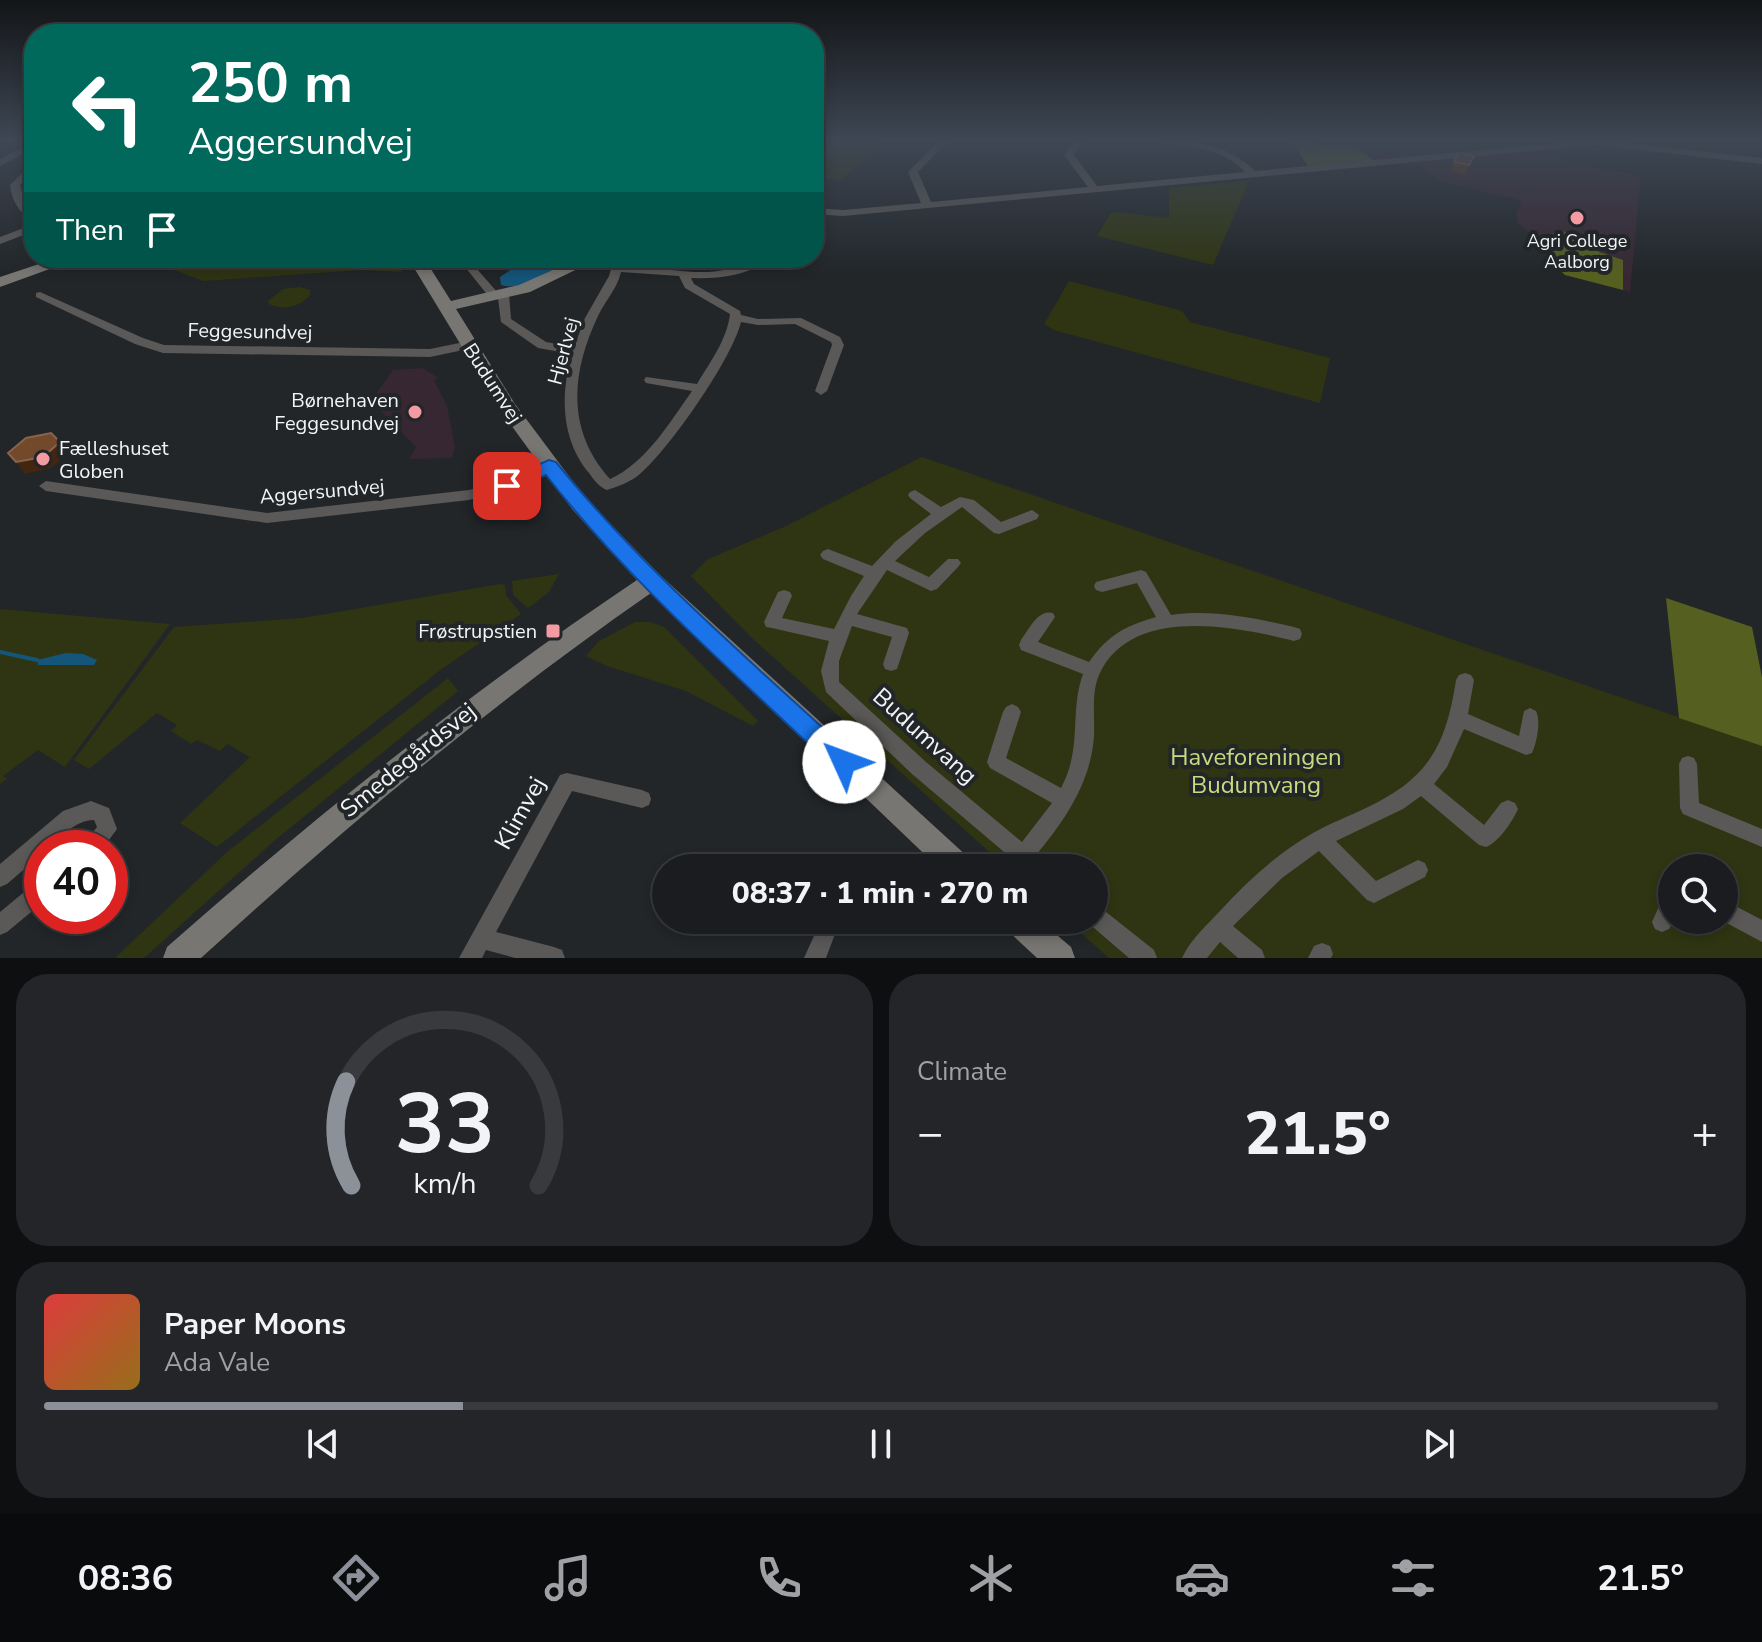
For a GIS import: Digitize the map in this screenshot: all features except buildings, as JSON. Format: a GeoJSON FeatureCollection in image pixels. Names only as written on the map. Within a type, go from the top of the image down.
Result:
{"type":"FeatureCollection","features":[{"type":"Feature","properties":{"kind":"street"},"geometry":{"type":"LineString","coordinates":[[15,186],[18,200],[24,208]]}},
{"type":"Feature","properties":{"kind":"street"},"geometry":{"type":"LineString","coordinates":[[919,186],[927,205]]}},
{"type":"Feature","properties":{"kind":"street"},"geometry":{"type":"LineString","coordinates":[[1092,186],[1095,190]]}},
{"type":"Feature","properties":{"kind":"street"},"geometry":{"type":"LineString","coordinates":[[824,213],[1140,186]]}},
{"type":"Feature","properties":{"kind":"street"},"geometry":{"type":"LineString","coordinates":[[0,241],[24,234]]}},
{"type":"Feature","properties":{"kind":"street"},"geometry":{"type":"LineString","coordinates":[[0,274],[24,266]]}},
{"type":"Feature","properties":{"kind":"street"},"geometry":{"type":"LineString","coordinates":[[0,282],[42,268]]}},
{"type":"Feature","properties":{"kind":"street","name":"Budumvej"},"geometry":{"type":"LineString","coordinates":[[422,268],[549,466],[579,504],[652,581],[944,854]]}},
{"type":"Feature","properties":{"kind":"street"},"geometry":{"type":"LineString","coordinates":[[471,268],[498,295],[505,320],[542,345],[579,352]]}},
{"type":"Feature","properties":{"kind":"street"},"geometry":{"type":"LineString","coordinates":[[445,307],[543,282],[572,268]]}},
{"type":"Feature","properties":{"kind":"street"},"geometry":{"type":"LineString","coordinates":[[616,269],[648,268],[724,276]]}},
{"type":"Feature","properties":{"kind":"street"},"geometry":{"type":"LineString","coordinates":[[707,295],[724,276],[743,268]]}},
{"type":"Feature","properties":{"kind":"street","name":"Hjerlvej"},"geometry":{"type":"LineString","coordinates":[[616,269],[612,284],[591,317],[579,352],[571,392],[572,432],[587,467],[607,485],[624,479],[639,467],[700,388]]}},
{"type":"Feature","properties":{"kind":"street"},"geometry":{"type":"LineString","coordinates":[[683,273],[689,286],[733,311],[738,318],[758,322],[797,320],[836,340],[838,345],[821,391]]}},
{"type":"Feature","properties":{"kind":"street","name":"Feggesundvej"},"geometry":{"type":"LineString","coordinates":[[40,295],[163,349],[420,353],[444,352],[469,345]]}},
{"type":"Feature","properties":{"kind":"street"},"geometry":{"type":"LineString","coordinates":[[650,380],[700,388],[738,318]]}},
{"type":"Feature","properties":{"kind":"street","name":"Aggersundvej"},"geometry":{"type":"LineString","coordinates":[[46,486],[267,518],[469,495],[507,486],[549,466]]}},
{"type":"Feature","properties":{"kind":"street"},"geometry":{"type":"LineString","coordinates":[[915,495],[940,513],[965,502],[999,529],[1032,515]]}},
{"type":"Feature","properties":{"kind":"street","name":"Budumvang"},"geometry":{"type":"LineString","coordinates":[[940,513],[897,547],[879,568],[847,618],[828,676],[832,687],[919,768],[1021,854]]}},
{"type":"Feature","properties":{"kind":"street"},"geometry":{"type":"LineString","coordinates":[[828,555],[931,585],[953,563]]}},
{"type":"Feature","properties":{"kind":"street"},"geometry":{"type":"LineString","coordinates":[[1102,586],[1141,576],[1167,622]]}},
{"type":"Feature","properties":{"kind":"street","name":"Smedegårdsvej"},"geometry":{"type":"LineString","coordinates":[[178,958],[316,833],[452,723],[565,638],[652,581]]}},
{"type":"Feature","properties":{"kind":"street"},"geometry":{"type":"LineString","coordinates":[[784,596],[772,622],[839,637]]}},
{"type":"Feature","properties":{"kind":"street"},"geometry":{"type":"LineString","coordinates":[[1047,617],[1027,645],[1092,670]]}},
{"type":"Feature","properties":{"kind":"street","name":"Budumvang"},"geometry":{"type":"LineString","coordinates":[[847,618],[901,633],[891,664]]}},
{"type":"Feature","properties":{"kind":"street"},"geometry":{"type":"LineString","coordinates":[[1025,854],[1066,801],[1078,771],[1084,742],[1088,683],[1092,670],[1101,655],[1120,639],[1140,629],[1167,622],[1201,618],[1235,620],[1294,634]]}},
{"type":"Feature","properties":{"kind":"street"},"geometry":{"type":"LineString","coordinates":[[1193,958],[1262,882],[1320,839],[1377,813],[1422,785],[1439,767],[1452,744],[1460,719],[1465,680]]}},
{"type":"Feature","properties":{"kind":"street","name":"Budumvang"},"geometry":{"type":"LineString","coordinates":[[1012,712],[996,762],[1066,801]]}},
{"type":"Feature","properties":{"kind":"street"},"geometry":{"type":"LineString","coordinates":[[1460,719],[1526,747],[1530,716]]}},
{"type":"Feature","properties":{"kind":"street"},"geometry":{"type":"LineString","coordinates":[[1688,764],[1690,808],[1762,838]]}},
{"type":"Feature","properties":{"kind":"street","name":"Klimvej"},"geometry":{"type":"LineString","coordinates":[[470,958],[567,781],[642,799]]}},
{"type":"Feature","properties":{"kind":"street"},"geometry":{"type":"LineString","coordinates":[[1422,785],[1486,838],[1508,809]]}},
{"type":"Feature","properties":{"kind":"street"},"geometry":{"type":"LineString","coordinates":[[55,830],[70,817],[91,810],[102,814],[106,830]]}},
{"type":"Feature","properties":{"kind":"street"},"geometry":{"type":"LineString","coordinates":[[1320,839],[1374,893],[1418,870]]}},
{"type":"Feature","properties":{"kind":"street"},"geometry":{"type":"LineString","coordinates":[[0,877],[24,856]]}},
{"type":"Feature","properties":{"kind":"street"},"geometry":{"type":"LineString","coordinates":[[0,925],[24,905]]}},
{"type":"Feature","properties":{"kind":"street"},"geometry":{"type":"LineString","coordinates":[[1738,918],[1762,932]]}},
{"type":"Feature","properties":{"kind":"street"},"geometry":{"type":"LineString","coordinates":[[1108,927],[1146,958]]}},
{"type":"Feature","properties":{"kind":"street"},"geometry":{"type":"LineString","coordinates":[[1218,927],[1254,958]]}},
{"type":"Feature","properties":{"kind":"street"},"geometry":{"type":"LineString","coordinates":[[815,958],[825,934]]}},
{"type":"Feature","properties":{"kind":"street"},"geometry":{"type":"LineString","coordinates":[[1033,934],[1060,958]]}},
{"type":"Feature","properties":{"kind":"street"},"geometry":{"type":"LineString","coordinates":[[481,938],[554,958]]}},
{"type":"Feature","properties":{"kind":"shaded area","name":"Agri College Aalborg"},"geometry":{"type":"Polygon","coordinates":[[[1460,186],[1640,186],[1630,292],[1565,275],[1547,258],[1540,242],[1518,223],[1516,214],[1522,201],[1460,186]]]}},
{"type":"Feature","properties":{"kind":"shaded area","name":"Børnehaven Feggesundvej"},"geometry":{"type":"Polygon","coordinates":[[[423,368],[438,378],[434,380],[447,406],[455,447],[452,458],[409,459],[416,447],[371,401],[393,370],[423,368]]]}},
{"type":"Feature","properties":{"kind":"green space"},"geometry":{"type":"Polygon","coordinates":[[[1247,186],[1213,265],[1097,236],[1110,214],[1115,212],[1169,218],[1169,188],[1247,186]]]}},
{"type":"Feature","properties":{"kind":"green space"},"geometry":{"type":"Polygon","coordinates":[[[1559,230],[1590,239],[1599,252],[1623,260],[1623,290],[1565,275],[1547,258],[1552,234],[1559,230]]]}},
{"type":"Feature","properties":{"kind":"green space"},"geometry":{"type":"Polygon","coordinates":[[[169,268],[400,268],[402,272],[361,270],[203,281],[169,268]]]}},
{"type":"Feature","properties":{"kind":"green space"},"geometry":{"type":"Polygon","coordinates":[[[1069,281],[1182,311],[1190,322],[1330,358],[1320,403],[1054,330],[1044,324],[1069,281]]]}},
{"type":"Feature","properties":{"kind":"green space"},"geometry":{"type":"Polygon","coordinates":[[[300,287],[310,290],[310,295],[296,305],[285,307],[269,304],[268,301],[283,289],[300,287]]]}},
{"type":"Feature","properties":{"kind":"green space","name":"Haveforeningen Budumvang"},"geometry":{"type":"Polygon","coordinates":[[[922,457],[1762,746],[1762,958],[1109,958],[1082,934],[1108,934],[1108,854],[991,854],[752,638],[691,576],[708,559],[784,527],[922,457]]]}},
{"type":"Feature","properties":{"kind":"green space"},"geometry":{"type":"Polygon","coordinates":[[[559,574],[549,592],[528,608],[513,595],[512,581],[559,574]]]}},
{"type":"Feature","properties":{"kind":"green space"},"geometry":{"type":"Polygon","coordinates":[[[505,585],[506,595],[521,614],[439,671],[217,847],[180,823],[250,757],[227,744],[220,751],[197,740],[191,744],[171,731],[177,725],[157,713],[89,769],[74,760],[174,627],[303,618],[505,585]]]}},
{"type":"Feature","properties":{"kind":"green space"},"geometry":{"type":"Polygon","coordinates":[[[1666,598],[1752,627],[1762,677],[1762,746],[1679,718],[1666,598]]]}},
{"type":"Feature","properties":{"kind":"green space"},"geometry":{"type":"Polygon","coordinates":[[[0,609],[170,624],[65,767],[38,750],[3,776],[7,779],[0,784],[0,609]]]}},
{"type":"Feature","properties":{"kind":"green space"},"geometry":{"type":"Polygon","coordinates":[[[635,622],[650,622],[664,627],[758,721],[753,726],[686,691],[607,666],[586,656],[599,641],[635,622]]]}},
{"type":"Feature","properties":{"kind":"green space"},"geometry":{"type":"Polygon","coordinates":[[[448,678],[458,691],[274,841],[144,958],[115,958],[227,852],[448,678]]]}},
{"type":"Feature","properties":{"kind":"water"},"geometry":{"type":"Polygon","coordinates":[[[513,268],[561,268],[520,285],[501,285],[500,277],[513,268]]]}},
{"type":"Feature","properties":{"kind":"water"},"geometry":{"type":"Polygon","coordinates":[[[66,653],[83,654],[97,660],[94,665],[38,665],[37,660],[66,653]]]}},
{"type":"Feature","properties":{"kind":"waterway"},"geometry":{"type":"LineString","coordinates":[[0,652],[37,660]]}},
{"type":"Feature","properties":{"kind":"place","name":"Agri College Aalborg"},"geometry":{"type":"Point","coordinates":[1577,218]}},
{"type":"Feature","properties":{"kind":"place","name":"Børnehaven Feggesundvej"},"geometry":{"type":"Point","coordinates":[415,412]}},
{"type":"Feature","properties":{"kind":"place","name":"Fælleshuset Globen"},"geometry":{"type":"Point","coordinates":[43,459]}},
{"type":"Feature","properties":{"kind":"place","name":"Frøstrupstien"},"geometry":{"type":"Point","coordinates":[553,631]}},
{"type":"Feature","properties":{"kind":"route"},"geometry":{"type":"LineString","coordinates":[[507,486],[549,466],[579,504],[652,581],[844,762]]}}]}
